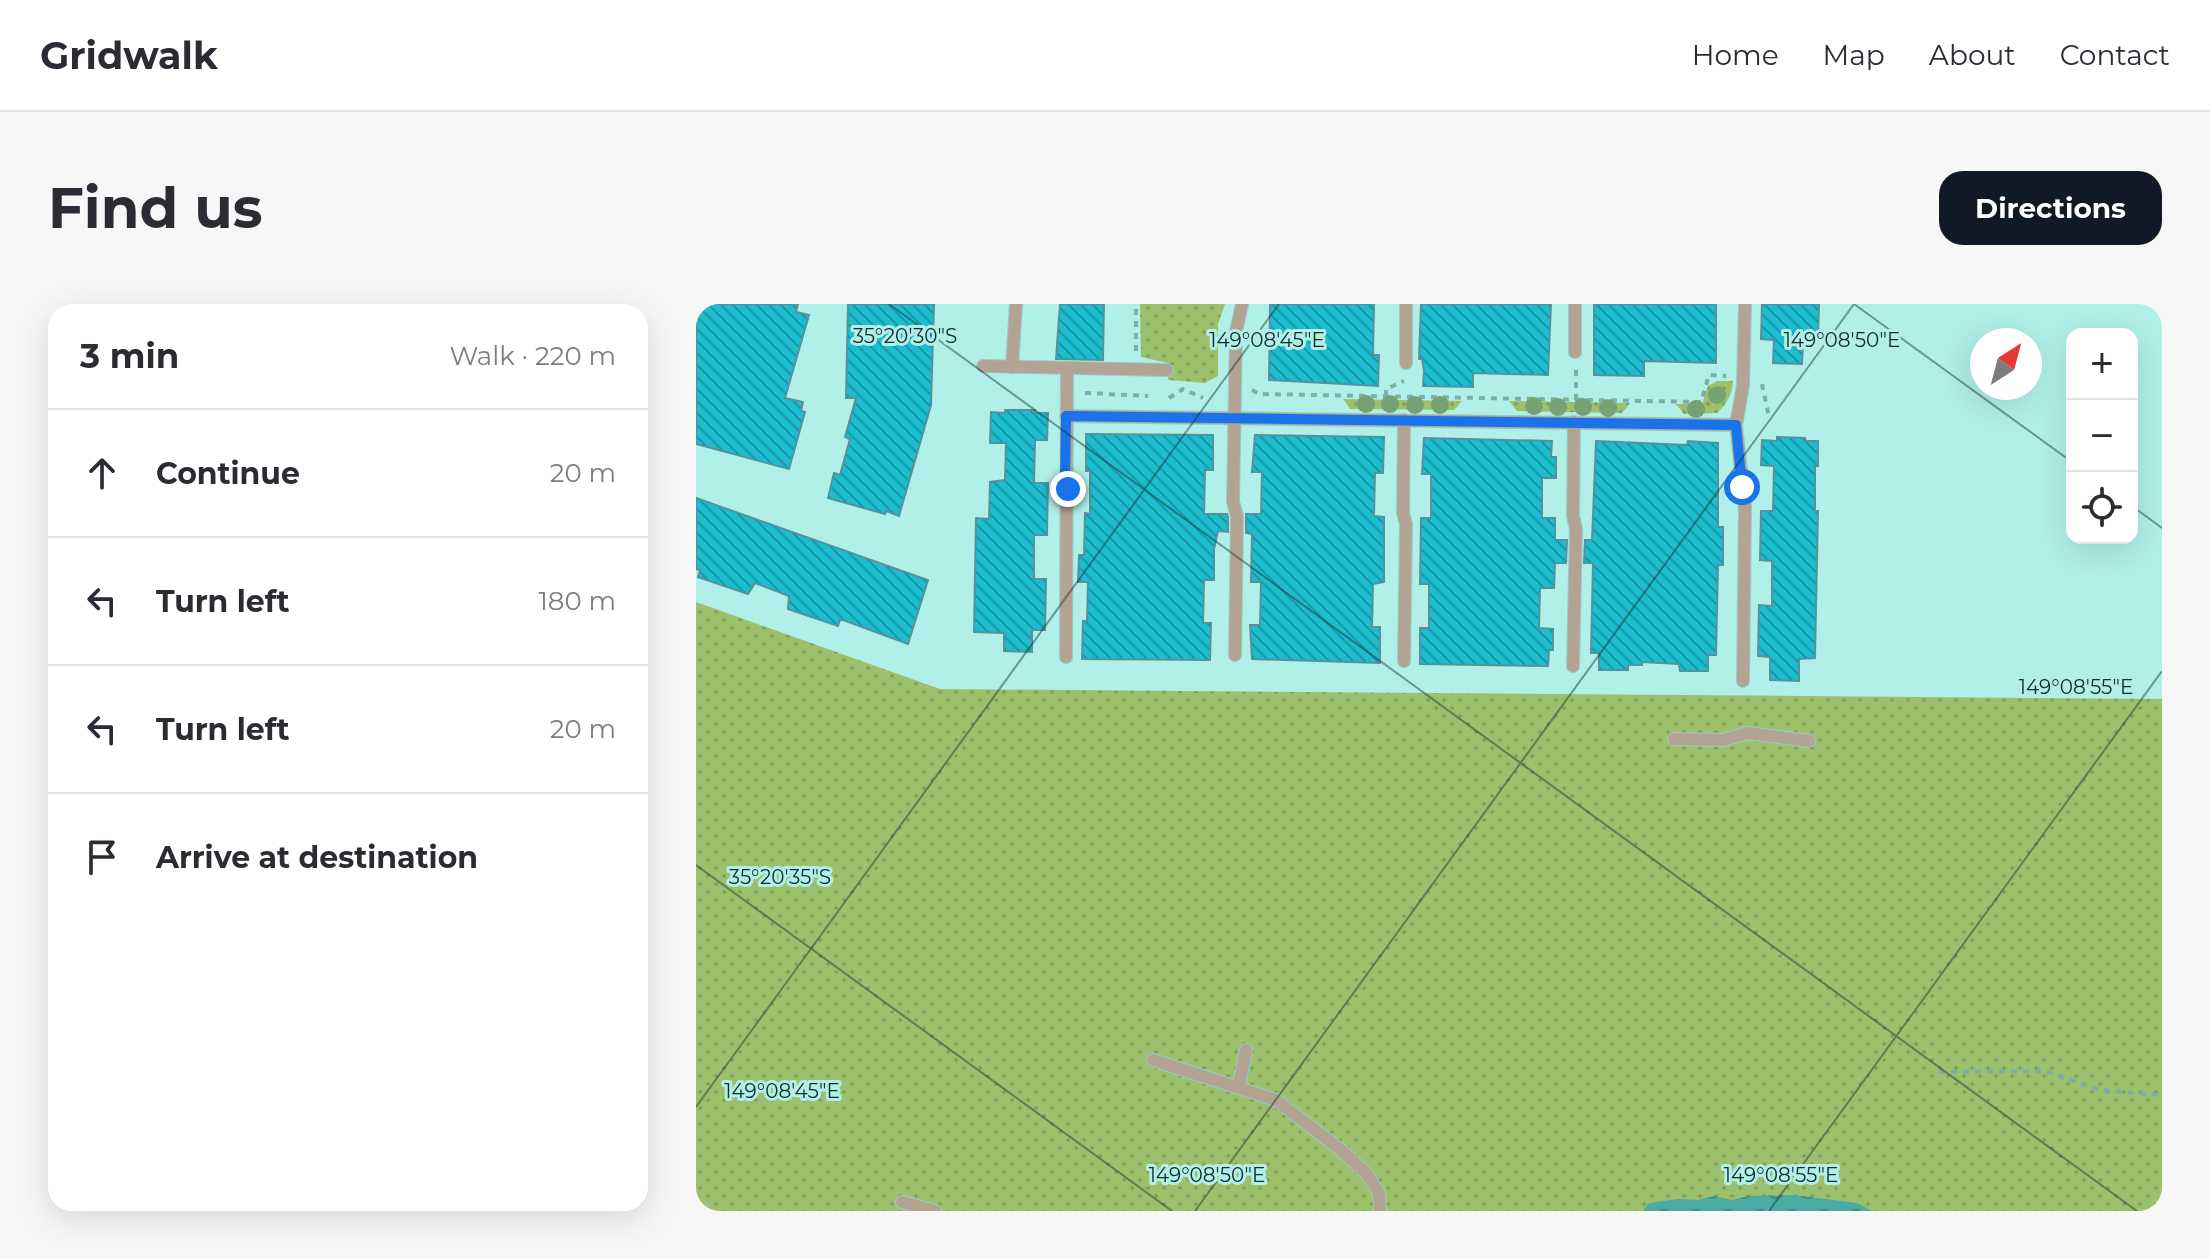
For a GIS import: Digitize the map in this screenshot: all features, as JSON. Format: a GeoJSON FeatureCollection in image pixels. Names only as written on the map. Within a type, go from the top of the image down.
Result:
{"type":"FeatureCollection","features":[{"type":"Feature","properties":{"kind":"lane"},"geometry":{"type":"LineString","coordinates":[[1012,367],[1016,304]]}},
{"type":"Feature","properties":{"kind":"lane"},"geometry":{"type":"LineString","coordinates":[[1235,655],[1237,516],[1233,502],[1236,332],[1242,304]]}},
{"type":"Feature","properties":{"kind":"lane"},"geometry":{"type":"LineString","coordinates":[[1406,304],[1406,363]]}},
{"type":"Feature","properties":{"kind":"lane"},"geometry":{"type":"LineString","coordinates":[[1575,304],[1575,352]]}},
{"type":"Feature","properties":{"kind":"lane"},"geometry":{"type":"LineString","coordinates":[[1743,681],[1745,507],[1736,425],[1743,379],[1745,304]]}},
{"type":"Feature","properties":{"kind":"lane"},"geometry":{"type":"LineString","coordinates":[[983,366],[1167,370]]}},
{"type":"Feature","properties":{"kind":"lane"},"geometry":{"type":"LineString","coordinates":[[1066,657],[1067,368]]}},
{"type":"Feature","properties":{"kind":"lane"},"geometry":{"type":"LineString","coordinates":[[1066,416],[1736,425]]}},
{"type":"Feature","properties":{"kind":"lane"},"geometry":{"type":"LineString","coordinates":[[1404,420],[1404,661]]}},
{"type":"Feature","properties":{"kind":"lane"},"geometry":{"type":"LineString","coordinates":[[1573,666],[1576,529],[1573,516],[1574,422]]}},
{"type":"Feature","properties":{"kind":"lane"},"geometry":{"type":"LineString","coordinates":[[1674,739],[1723,740],[1748,733],[1809,741]]}},
{"type":"Feature","properties":{"kind":"lane"},"geometry":{"type":"LineString","coordinates":[[1239,1086],[1246,1050]]}},
{"type":"Feature","properties":{"kind":"lane"},"geometry":{"type":"LineString","coordinates":[[1153,1060],[1276,1100],[1357,1164],[1379,1193],[1380,1211]]}},
{"type":"Feature","properties":{"kind":"lane"},"geometry":{"type":"LineString","coordinates":[[902,1202],[935,1211]]}},
{"type":"Feature","properties":{"kind":"path"},"geometry":{"type":"LineString","coordinates":[[1135,370],[1136,304]]}},
{"type":"Feature","properties":{"kind":"path"},"geometry":{"type":"LineString","coordinates":[[1575,352],[1576,400]]}},
{"type":"Feature","properties":{"kind":"path"},"geometry":{"type":"LineString","coordinates":[[1236,385],[1259,394],[1701,402],[1709,375],[1764,384],[1769,417]]}},
{"type":"Feature","properties":{"kind":"path"},"geometry":{"type":"LineString","coordinates":[[1066,392],[1169,398],[1183,389],[1212,402]]}},
{"type":"Feature","properties":{"kind":"path"},"geometry":{"type":"LineString","coordinates":[[1939,1072],[2044,1071],[2100,1090],[2162,1095]]}},
{"type":"Feature","properties":{"kind":"green space"},"geometry":{"type":"Polygon","coordinates":[[[1140,304],[1225,304],[1218,324],[1218,376],[1205,383],[1168,380],[1168,363],[1141,357],[1140,304]]]}},
{"type":"Feature","properties":{"kind":"green space"},"geometry":{"type":"Polygon","coordinates":[[[1717,381],[1733,381],[1728,399],[1717,413],[1684,414],[1676,404],[1702,404],[1708,386],[1717,381]]]}},
{"type":"Feature","properties":{"kind":"green space"},"geometry":{"type":"Polygon","coordinates":[[[1343,399],[1462,401],[1454,410],[1350,409],[1343,399]]]}},
{"type":"Feature","properties":{"kind":"green space"},"geometry":{"type":"Polygon","coordinates":[[[1509,401],[1630,403],[1622,413],[1517,411],[1509,401]]]}},
{"type":"Feature","properties":{"kind":"green space"},"geometry":{"type":"Polygon","coordinates":[[[696,602],[940,689],[2162,699],[2162,1211],[696,1211],[696,602]]]}},
{"type":"Feature","properties":{"kind":"water"},"geometry":{"type":"Polygon","coordinates":[[[1794,1195],[1857,1203],[1872,1211],[1643,1211],[1649,1203],[1678,1199],[1698,1200],[1714,1196],[1732,1200],[1748,1196],[1794,1195]]]}},
{"type":"Feature","properties":{"kind":"building"},"geometry":{"type":"Polygon","coordinates":[[[696,304],[798,304],[796,312],[809,315],[785,398],[803,402],[801,411],[805,412],[789,469],[696,444],[696,304]]]}},
{"type":"Feature","properties":{"kind":"building"},"geometry":{"type":"Polygon","coordinates":[[[848,304],[934,304],[931,405],[899,516],[828,498],[834,473],[840,475],[850,439],[845,437],[856,398],[846,398],[848,304]]]}},
{"type":"Feature","properties":{"kind":"building"},"geometry":{"type":"Polygon","coordinates":[[[1060,304],[1104,304],[1103,360],[1056,359],[1060,304]]]}},
{"type":"Feature","properties":{"kind":"building"},"geometry":{"type":"Polygon","coordinates":[[[1270,304],[1374,304],[1373,355],[1379,355],[1378,386],[1269,380],[1270,304]]]}},
{"type":"Feature","properties":{"kind":"building"},"geometry":{"type":"Polygon","coordinates":[[[1421,304],[1551,304],[1548,375],[1473,373],[1473,387],[1423,386],[1424,370],[1422,359],[1419,359],[1421,304]]]}},
{"type":"Feature","properties":{"kind":"building"},"geometry":{"type":"Polygon","coordinates":[[[1594,304],[1716,304],[1716,363],[1644,361],[1644,376],[1594,375],[1594,304]]]}},
{"type":"Feature","properties":{"kind":"building"},"geometry":{"type":"Polygon","coordinates":[[[1762,304],[1819,304],[1818,340],[1803,342],[1802,364],[1773,363],[1774,340],[1761,339],[1762,304]]]}},
{"type":"Feature","properties":{"kind":"building"},"geometry":{"type":"Polygon","coordinates":[[[1005,410],[1048,413],[1047,440],[1035,440],[1034,483],[1048,483],[1047,535],[1034,535],[1034,579],[1046,579],[1045,630],[1032,630],[1032,652],[1004,651],[1004,633],[974,632],[976,518],[989,519],[990,482],[1005,480],[1006,443],[990,443],[991,412],[1005,413],[1005,410]]]}},
{"type":"Feature","properties":{"kind":"building"},"geometry":{"type":"Polygon","coordinates":[[[1086,434],[1213,435],[1213,470],[1205,470],[1204,514],[1227,514],[1228,532],[1218,531],[1214,549],[1214,580],[1204,580],[1203,623],[1211,623],[1210,660],[1082,659],[1088,582],[1078,582],[1079,555],[1084,555],[1085,513],[1090,514],[1086,434]]]}},
{"type":"Feature","properties":{"kind":"building"},"geometry":{"type":"Polygon","coordinates":[[[1255,435],[1384,437],[1383,473],[1375,473],[1374,516],[1384,517],[1384,582],[1373,584],[1372,627],[1380,627],[1380,663],[1252,659],[1250,625],[1260,625],[1261,582],[1251,582],[1252,534],[1246,533],[1246,514],[1261,514],[1262,472],[1252,472],[1255,435]]]}},
{"type":"Feature","properties":{"kind":"building"},"geometry":{"type":"Polygon","coordinates":[[[1777,437],[1818,441],[1818,466],[1815,466],[1815,511],[1818,511],[1815,658],[1799,659],[1799,681],[1770,680],[1770,657],[1758,656],[1759,605],[1772,606],[1772,561],[1760,560],[1761,511],[1773,511],[1774,466],[1761,465],[1762,440],[1777,441],[1777,437]]]}},
{"type":"Feature","properties":{"kind":"building"},"geometry":{"type":"Polygon","coordinates":[[[1424,438],[1552,441],[1551,457],[1556,457],[1556,478],[1542,478],[1542,518],[1555,518],[1555,540],[1567,540],[1566,563],[1555,563],[1554,588],[1540,588],[1539,628],[1553,629],[1553,650],[1549,650],[1548,666],[1420,664],[1420,628],[1429,628],[1429,584],[1420,584],[1421,518],[1431,518],[1431,474],[1422,474],[1424,438]]]}},
{"type":"Feature","properties":{"kind":"building"},"geometry":{"type":"Polygon","coordinates":[[[1596,441],[1687,445],[1688,441],[1718,443],[1718,527],[1723,527],[1723,565],[1718,565],[1716,655],[1708,655],[1708,671],[1680,671],[1679,664],[1642,662],[1642,665],[1628,665],[1628,670],[1599,670],[1599,653],[1591,653],[1593,563],[1584,563],[1585,540],[1592,540],[1596,441]]]}},
{"type":"Feature","properties":{"kind":"building"},"geometry":{"type":"Polygon","coordinates":[[[696,498],[928,580],[908,644],[843,620],[838,626],[788,609],[789,596],[755,583],[748,594],[698,577],[696,498]]]}},
{"type":"Feature","properties":{"kind":"route"},"geometry":{"type":"LineString","coordinates":[[1068,489],[1065,480],[1066,416],[1736,425],[1742,487]]}}]}
